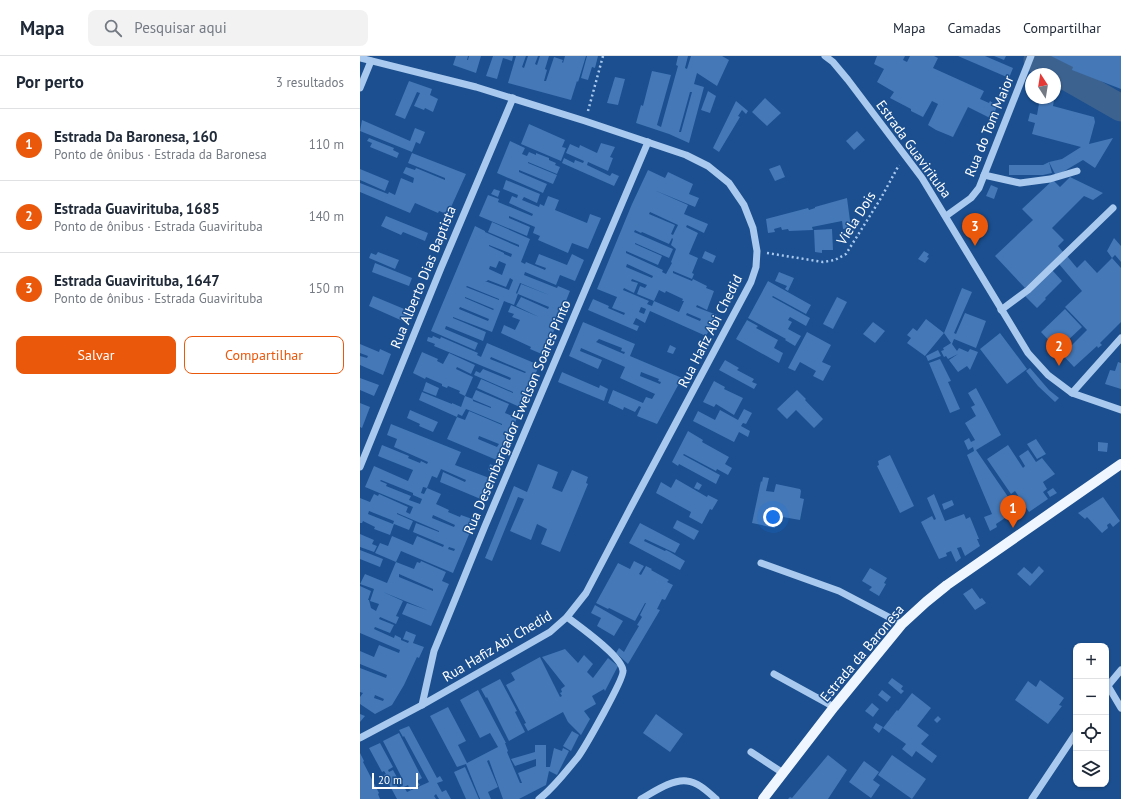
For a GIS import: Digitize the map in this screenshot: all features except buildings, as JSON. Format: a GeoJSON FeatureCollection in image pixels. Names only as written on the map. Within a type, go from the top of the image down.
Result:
{"type":"FeatureCollection","features":[{"type":"Feature","properties":{"kind":"main road","name":"Estrada da Baronesa"},"geometry":{"type":"LineString","coordinates":[[763,799],[834,707],[902,624],[947,585],[1121,464]]}},
{"type":"Feature","properties":{"kind":"street","name":"Estrada Guavirituba"},"geometry":{"type":"LineString","coordinates":[[825,56],[835,59],[922,178],[1028,353],[1048,375],[1072,393],[1121,410]]}},
{"type":"Feature","properties":{"kind":"street","name":"Rua do Tom Maior"},"geometry":{"type":"LineString","coordinates":[[946,216],[972,198],[979,188],[1031,56]]}},
{"type":"Feature","properties":{"kind":"street","name":"Rua Hafiz Abi Chedid"},"geometry":{"type":"LineString","coordinates":[[360,58],[476,87],[513,98],[648,142],[708,166],[729,183],[744,205],[753,228],[757,251],[756,267],[751,282],[586,593],[567,617],[550,632],[422,705],[360,738]]}},
{"type":"Feature","properties":{"kind":"street"},"geometry":{"type":"LineString","coordinates":[[360,88],[371,61]]}},
{"type":"Feature","properties":{"kind":"street","name":"Rua Alberto Dias Baptista"},"geometry":{"type":"LineString","coordinates":[[360,467],[441,268],[513,98]]}},
{"type":"Feature","properties":{"kind":"street","name":"Rua Desembargador Ewelson Soares Pinto"},"geometry":{"type":"LineString","coordinates":[[422,705],[434,651],[485,526],[648,142]]}},
{"type":"Feature","properties":{"kind":"street"},"geometry":{"type":"LineString","coordinates":[[984,175],[1020,183],[1050,179],[1078,171]]}},
{"type":"Feature","properties":{"kind":"street"},"geometry":{"type":"LineString","coordinates":[[1001,310],[1028,290],[1113,208]]}},
{"type":"Feature","properties":{"kind":"street"},"geometry":{"type":"LineString","coordinates":[[1072,393],[1121,338]]}},
{"type":"Feature","properties":{"kind":"street"},"geometry":{"type":"LineString","coordinates":[[761,563],[839,591],[902,624]]}},
{"type":"Feature","properties":{"kind":"street"},"geometry":{"type":"LineString","coordinates":[[541,797],[563,776],[579,755],[614,694],[624,672],[622,665],[616,656],[567,617]]}},
{"type":"Feature","properties":{"kind":"street"},"geometry":{"type":"LineString","coordinates":[[1109,685],[1121,670]]}},
{"type":"Feature","properties":{"kind":"street"},"geometry":{"type":"LineString","coordinates":[[774,674],[834,707]]}},
{"type":"Feature","properties":{"kind":"street"},"geometry":{"type":"LineString","coordinates":[[1109,690],[1121,708]]}},
{"type":"Feature","properties":{"kind":"street"},"geometry":{"type":"LineString","coordinates":[[1032,799],[1073,738]]}},
{"type":"Feature","properties":{"kind":"street"},"geometry":{"type":"LineString","coordinates":[[751,752],[783,773]]}},
{"type":"Feature","properties":{"kind":"street"},"geometry":{"type":"LineString","coordinates":[[641,799],[675,782],[688,781],[702,787],[716,799]]}},
{"type":"Feature","properties":{"kind":"path"},"geometry":{"type":"LineString","coordinates":[[585,121],[603,56]]}},
{"type":"Feature","properties":{"kind":"path","name":"Viela Dois"},"geometry":{"type":"LineString","coordinates":[[757,251],[823,262],[835,260],[846,254],[881,198],[905,154]]}},
{"type":"Feature","properties":{"kind":"waterway"},"geometry":{"type":"LineString","coordinates":[[1037,60],[1121,108]]}},
{"type":"Feature","properties":{"kind":"place","name":"Estrada Guavirituba, 1647"},"geometry":{"type":"Point","coordinates":[975,246]}},
{"type":"Feature","properties":{"kind":"place","name":"Estrada Guavirituba, 1685"},"geometry":{"type":"Point","coordinates":[1059,366]}},
{"type":"Feature","properties":{"kind":"place","name":"Estrada Da Baronesa, 160"},"geometry":{"type":"Point","coordinates":[1013,528]}}]}
